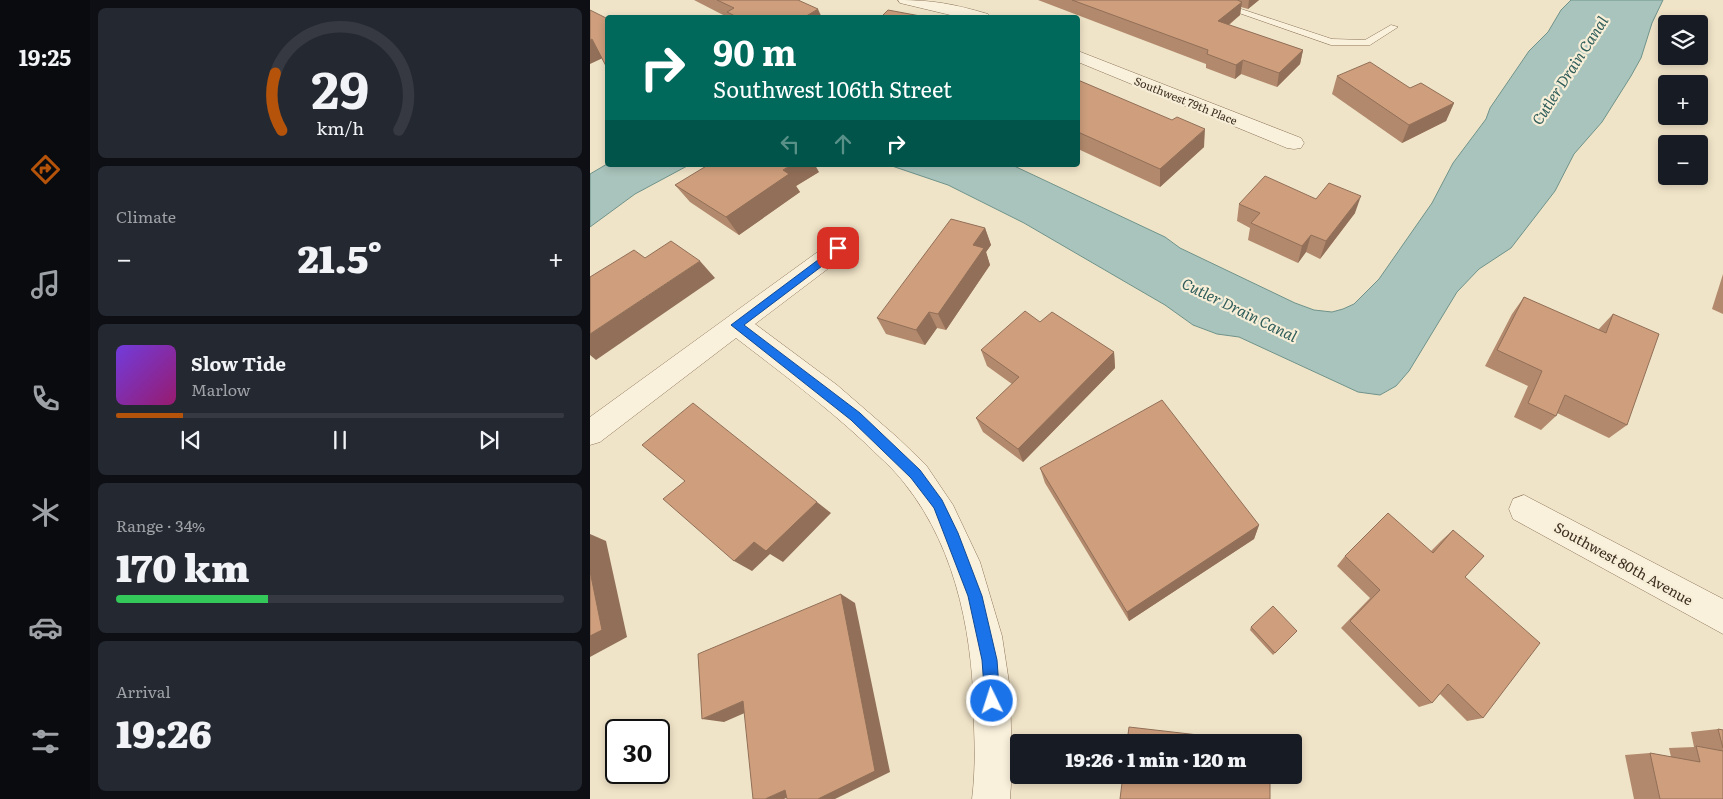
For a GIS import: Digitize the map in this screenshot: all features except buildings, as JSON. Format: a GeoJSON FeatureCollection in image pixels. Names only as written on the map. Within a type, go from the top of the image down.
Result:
{"type":"FeatureCollection","features":[{"type":"Feature","properties":{"kind":"street"},"geometry":{"type":"LineString","coordinates":[[906,0],[972,15]]}},
{"type":"Feature","properties":{"kind":"street","name":"Southwest 79th Place"},"geometry":{"type":"LineString","coordinates":[[1080,57],[1294,144]]}},
{"type":"Feature","properties":{"kind":"street"},"geometry":{"type":"LineString","coordinates":[[590,433],[838,248]]}},
{"type":"Feature","properties":{"kind":"street"},"geometry":{"type":"LineString","coordinates":[[737,325],[856,416],[916,474],[938,504],[952,533],[975,596],[989,660],[992,701],[992,799]]}},
{"type":"Feature","properties":{"kind":"street","name":"Southwest 80th Avenue"},"geometry":{"type":"LineString","coordinates":[[1524,509],[1723,618]]}},
{"type":"Feature","properties":{"kind":"lane"},"geometry":{"type":"LineString","coordinates":[[1206,0],[1331,42],[1367,43],[1394,27]]}},
{"type":"Feature","properties":{"kind":"water","name":"Cutler Drain Canal"},"geometry":{"type":"Polygon","coordinates":[[[1571,0],[1663,0],[1652,23],[1641,58],[1631,76],[1602,122],[1574,154],[1555,191],[1511,248],[1479,269],[1457,292],[1409,371],[1396,386],[1380,395],[1358,392],[1239,337],[1217,334],[1193,325],[1165,305],[1024,223],[948,185],[895,167],[1016,167],[1165,237],[1180,248],[1295,303],[1314,310],[1332,312],[1354,304],[1379,279],[1432,203],[1453,163],[1486,119],[1490,108],[1529,51],[1548,32],[1561,10],[1571,0]]]}},
{"type":"Feature","properties":{"kind":"water"},"geometry":{"type":"Polygon","coordinates":[[[605,165],[605,167],[685,167],[635,194],[590,227],[590,174],[605,165]]]}},
{"type":"Feature","properties":{"kind":"route"},"geometry":{"type":"LineString","coordinates":[[838,248],[737,325],[856,416],[916,474],[938,504],[952,533],[975,596],[989,660],[992,701]]}}]}
